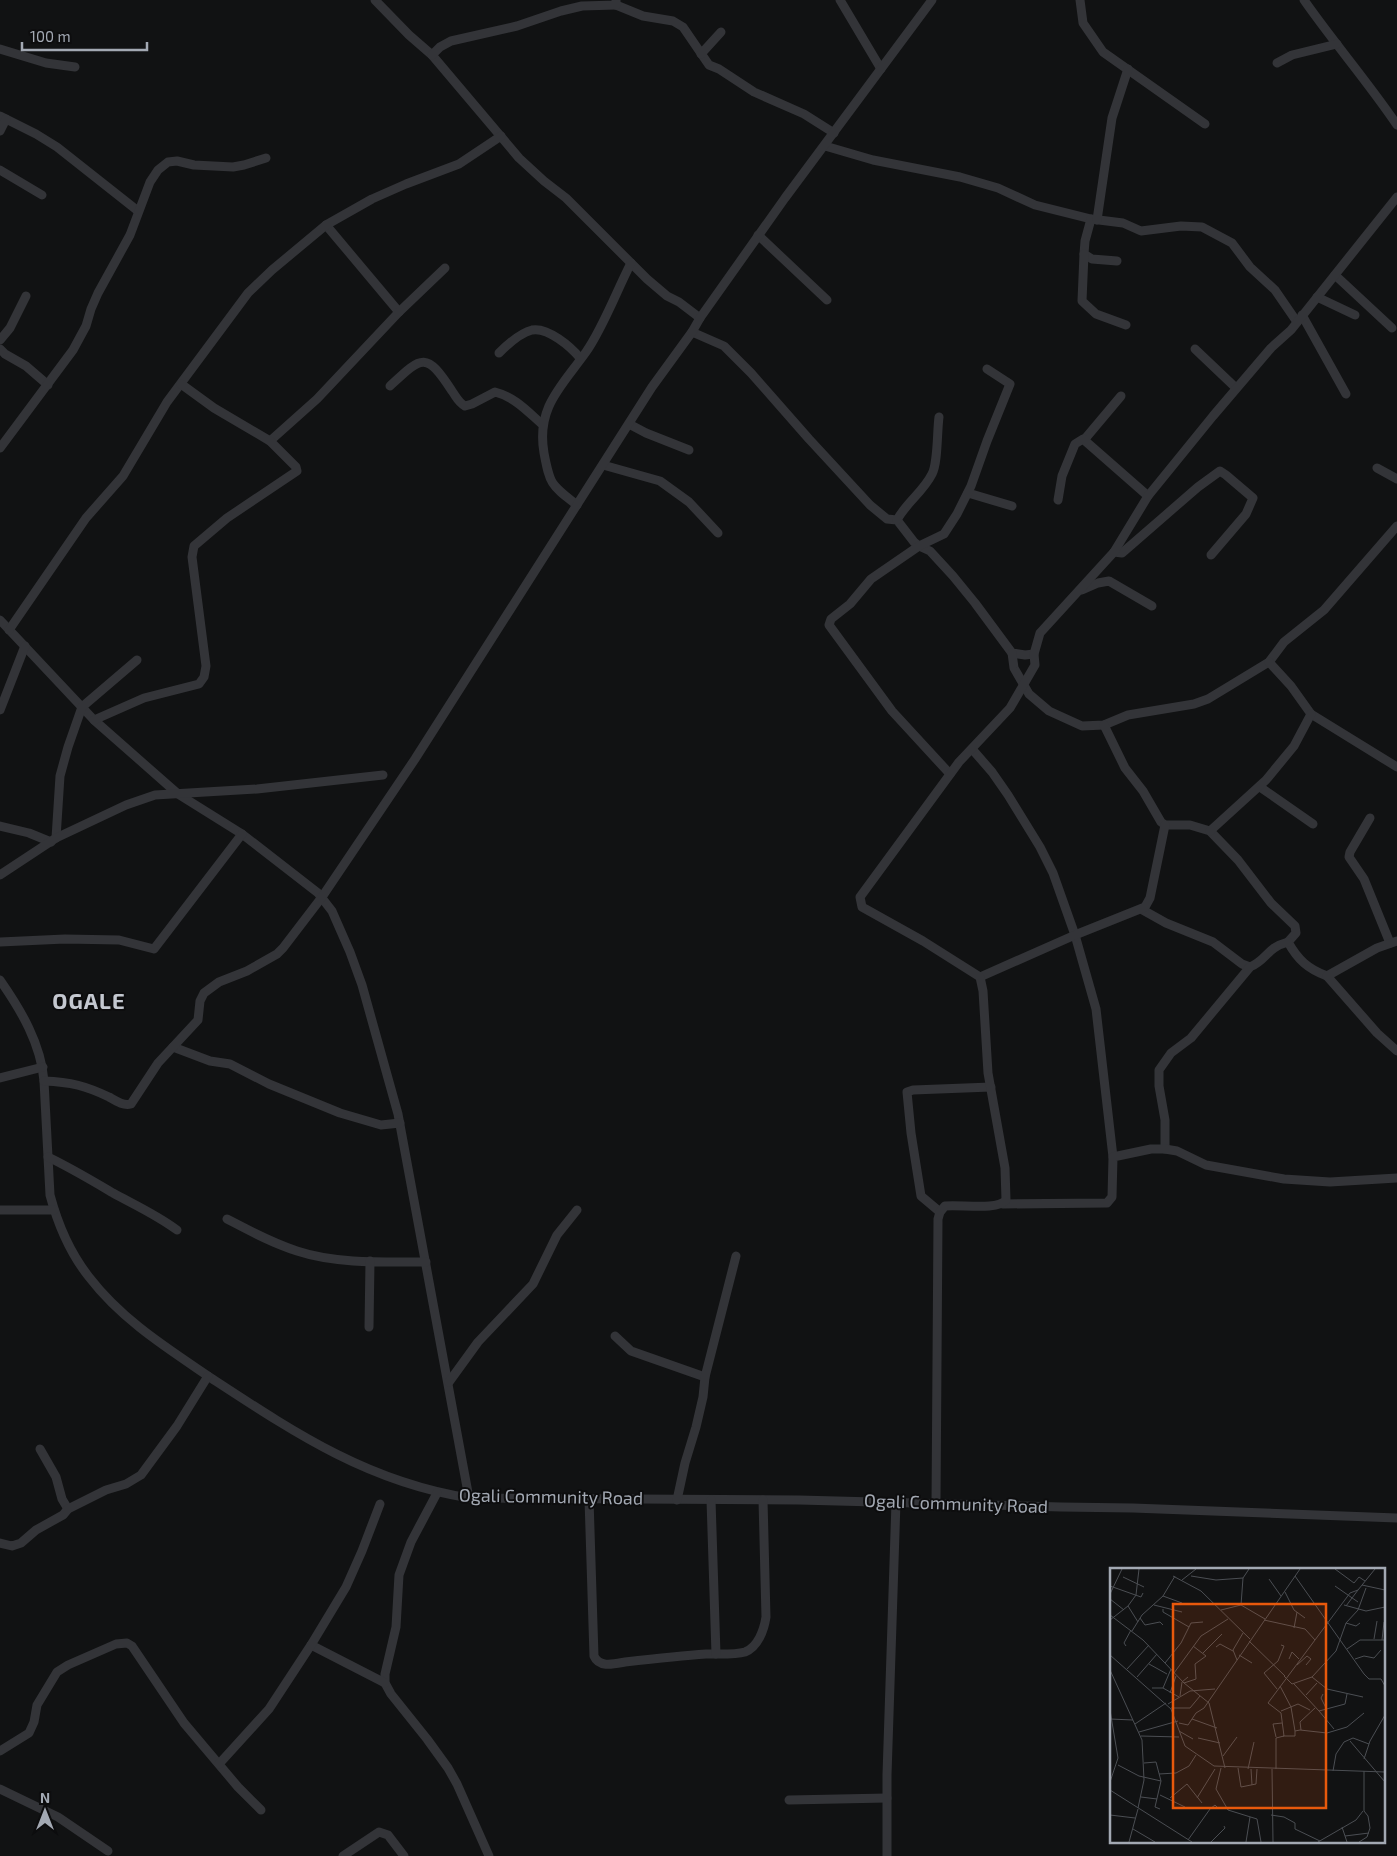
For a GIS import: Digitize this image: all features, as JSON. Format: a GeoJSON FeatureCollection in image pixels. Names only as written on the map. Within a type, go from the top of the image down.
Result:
{"type":"FeatureCollection","features":[{"type":"Feature","properties":{"kind":"street"},"geometry":{"type":"LineString","coordinates":[[375,0],[409,35],[432,55],[519,158],[566,198],[631,263],[668,296],[680,302],[700,318]]}},
{"type":"Feature","properties":{"kind":"street"},"geometry":{"type":"LineString","coordinates":[[840,0],[881,69]]}},
{"type":"Feature","properties":{"kind":"street"},"geometry":{"type":"LineString","coordinates":[[44,1081],[74,1083],[88,1087],[127,1105],[131,1104],[158,1063],[198,1020],[200,1001],[204,993],[219,982],[247,972],[283,948],[322,897],[415,759],[652,387],[758,235],[932,0]]}},
{"type":"Feature","properties":{"kind":"street"},"geometry":{"type":"LineString","coordinates":[[1080,0],[1083,23],[1103,52],[1205,124]]}},
{"type":"Feature","properties":{"kind":"street"},"geometry":{"type":"LineString","coordinates":[[1304,0],[1382,102],[1397,125]]}},
{"type":"Feature","properties":{"kind":"street"},"geometry":{"type":"LineString","coordinates":[[432,55],[451,40],[517,26],[582,6],[616,2],[643,16],[673,21],[682,27],[709,65],[719,68],[754,92],[804,114],[834,133]]}},
{"type":"Feature","properties":{"kind":"street"},"geometry":{"type":"LineString","coordinates":[[700,54],[721,32]]}},
{"type":"Feature","properties":{"kind":"street"},"geometry":{"type":"LineString","coordinates":[[1277,63],[1292,55],[1337,44]]}},
{"type":"Feature","properties":{"kind":"street"},"geometry":{"type":"LineString","coordinates":[[0,49],[46,63],[75,68]]}},
{"type":"Feature","properties":{"kind":"street"},"geometry":{"type":"LineString","coordinates":[[1126,325],[1096,314],[1082,301],[1085,241],[1094,220],[1112,118],[1128,69]]}},
{"type":"Feature","properties":{"kind":"street"},"geometry":{"type":"LineString","coordinates":[[0,131],[3,118],[36,134],[57,147],[138,211]]}},
{"type":"Feature","properties":{"kind":"street"},"geometry":{"type":"LineString","coordinates":[[9,630],[81,524],[124,476],[159,416],[248,293],[272,270],[326,225],[372,199],[459,164],[501,136]]}},
{"type":"Feature","properties":{"kind":"street"},"geometry":{"type":"LineString","coordinates":[[825,146],[873,160],[960,177],[998,188],[1036,206],[1094,220],[1123,223],[1142,231],[1181,226],[1202,227],[1215,233],[1232,243],[1250,267],[1275,290],[1300,318],[1346,394]]}},
{"type":"Feature","properties":{"kind":"street"},"geometry":{"type":"LineString","coordinates":[[0,448],[73,350],[86,326],[91,309],[130,236],[138,211],[158,170],[168,162],[177,161],[194,165],[233,167],[266,158]]}},
{"type":"Feature","properties":{"kind":"street"},"geometry":{"type":"LineString","coordinates":[[0,170],[42,195]]}},
{"type":"Feature","properties":{"kind":"street"},"geometry":{"type":"LineString","coordinates":[[1003,1204],[1006,1200],[1005,1168],[988,1073],[980,977],[923,941],[862,907],[860,898],[950,774],[1010,708],[1035,665],[1034,654],[1040,633],[1114,552],[1148,496],[1236,388],[1300,318],[1397,197]]}},
{"type":"Feature","properties":{"kind":"street"},"geometry":{"type":"LineString","coordinates":[[326,225],[399,312]]}},
{"type":"Feature","properties":{"kind":"street"},"geometry":{"type":"LineString","coordinates":[[758,235],[827,300]]}},
{"type":"Feature","properties":{"kind":"street"},"geometry":{"type":"LineString","coordinates":[[1084,254],[1092,259],[1116,261]]}},
{"type":"Feature","properties":{"kind":"street"},"geometry":{"type":"LineString","coordinates":[[577,505],[550,481],[542,438],[544,418],[554,395],[594,338],[631,263]]}},
{"type":"Feature","properties":{"kind":"street"},"geometry":{"type":"LineString","coordinates":[[270,442],[317,399],[399,312],[445,268]]}},
{"type":"Feature","properties":{"kind":"street"},"geometry":{"type":"LineString","coordinates":[[1335,275],[1392,328]]}},
{"type":"Feature","properties":{"kind":"street"},"geometry":{"type":"LineString","coordinates":[[0,340],[10,328],[26,296]]}},
{"type":"Feature","properties":{"kind":"street"},"geometry":{"type":"LineString","coordinates":[[1317,297],[1355,315]]}},
{"type":"Feature","properties":{"kind":"street"},"geometry":{"type":"LineString","coordinates":[[499,353],[514,340],[531,330],[538,330],[559,339],[580,358]]}},
{"type":"Feature","properties":{"kind":"street"},"geometry":{"type":"LineString","coordinates":[[692,332],[724,346],[751,373],[870,505],[887,519],[897,520],[919,546],[930,551],[975,603],[1012,653],[1014,668],[1029,694],[1054,714],[1082,726],[1104,725],[1128,715],[1194,704],[1208,699],[1269,662],[1284,642],[1324,610],[1397,526]]}},
{"type":"Feature","properties":{"kind":"street"},"geometry":{"type":"LineString","coordinates":[[0,349],[26,366],[48,385]]}},
{"type":"Feature","properties":{"kind":"street"},"geometry":{"type":"LineString","coordinates":[[1195,349],[1236,388]]}},
{"type":"Feature","properties":{"kind":"street"},"geometry":{"type":"LineString","coordinates":[[390,386],[417,363],[429,362],[458,401],[465,406],[495,392],[504,394],[517,402],[543,425]]}},
{"type":"Feature","properties":{"kind":"street"},"geometry":{"type":"LineString","coordinates":[[950,774],[892,711],[829,625],[831,619],[850,604],[871,578],[919,546],[944,534],[957,514],[968,493],[1010,384],[987,369]]}},
{"type":"Feature","properties":{"kind":"street"},"geometry":{"type":"LineString","coordinates":[[94,720],[144,698],[202,682],[206,666],[192,557],[194,546],[227,518],[296,473],[296,467],[270,442],[214,408],[181,384]]}},
{"type":"Feature","properties":{"kind":"street"},"geometry":{"type":"LineString","coordinates":[[1058,500],[1062,476],[1075,444],[1084,440],[1121,396]]}},
{"type":"Feature","properties":{"kind":"street"},"geometry":{"type":"LineString","coordinates":[[897,520],[901,513],[917,497],[933,473],[936,463],[939,417]]}},
{"type":"Feature","properties":{"kind":"street"},"geometry":{"type":"LineString","coordinates":[[629,424],[689,450]]}},
{"type":"Feature","properties":{"kind":"street"},"geometry":{"type":"LineString","coordinates":[[1084,440],[1148,496]]}},
{"type":"Feature","properties":{"kind":"street"},"geometry":{"type":"LineString","coordinates":[[603,465],[660,481],[689,502],[718,533]]}},
{"type":"Feature","properties":{"kind":"street"},"geometry":{"type":"LineString","coordinates":[[1377,468],[1397,479]]}},
{"type":"Feature","properties":{"kind":"street"},"geometry":{"type":"LineString","coordinates":[[1114,552],[1122,553],[1191,492],[1220,471],[1253,498],[1246,514],[1211,555]]}},
{"type":"Feature","properties":{"kind":"street"},"geometry":{"type":"LineString","coordinates":[[968,493],[1012,506]]}},
{"type":"Feature","properties":{"kind":"street"},"geometry":{"type":"LineString","coordinates":[[1077,592],[1098,583],[1109,582],[1152,606]]}},
{"type":"Feature","properties":{"kind":"street"},"geometry":{"type":"LineString","coordinates":[[0,620],[94,720],[178,794],[242,834],[322,897],[338,924],[362,985],[400,1124],[469,1498]]}},
{"type":"Feature","properties":{"kind":"street"},"geometry":{"type":"LineString","coordinates":[[0,710],[24,646]]}},
{"type":"Feature","properties":{"kind":"street"},"geometry":{"type":"LineString","coordinates":[[1012,653],[1034,654]]}},
{"type":"Feature","properties":{"kind":"street"},"geometry":{"type":"LineString","coordinates":[[54,840],[60,776],[82,707],[137,660]]}},
{"type":"Feature","properties":{"kind":"street"},"geometry":{"type":"LineString","coordinates":[[1269,662],[1291,686],[1311,714],[1397,767]]}},
{"type":"Feature","properties":{"kind":"street"},"geometry":{"type":"LineString","coordinates":[[1210,831],[1260,786],[1289,753],[1311,714]]}},
{"type":"Feature","properties":{"kind":"street"},"geometry":{"type":"LineString","coordinates":[[1104,725],[1125,768],[1143,790],[1161,822],[1165,825],[1190,825],[1210,831],[1238,860],[1271,903],[1295,926],[1296,933],[1288,942],[1277,945],[1270,950],[1260,963],[1250,967],[1191,1038],[1171,1053],[1159,1070],[1159,1086],[1165,1120],[1165,1149]]}},
{"type":"Feature","properties":{"kind":"street"},"geometry":{"type":"LineString","coordinates":[[936,1504],[938,1223],[940,1212],[945,1206],[956,1205],[998,1206],[1003,1204],[1108,1203],[1112,1197],[1113,1157],[1096,1009],[1075,934],[1053,873],[1040,847],[1008,795],[992,772],[972,749]]}},
{"type":"Feature","properties":{"kind":"street"},"geometry":{"type":"LineString","coordinates":[[0,875],[54,840],[134,802],[155,795],[257,789],[383,775]]}},
{"type":"Feature","properties":{"kind":"street"},"geometry":{"type":"LineString","coordinates":[[1260,786],[1313,824]]}},
{"type":"Feature","properties":{"kind":"street"},"geometry":{"type":"LineString","coordinates":[[1327,976],[1364,954],[1394,942],[1364,879],[1349,857],[1370,818]]}},
{"type":"Feature","properties":{"kind":"street"},"geometry":{"type":"LineString","coordinates":[[980,977],[1075,934],[1142,909],[1148,904],[1150,898],[1165,825]]}},
{"type":"Feature","properties":{"kind":"street"},"geometry":{"type":"LineString","coordinates":[[0,826],[54,840]]}},
{"type":"Feature","properties":{"kind":"street"},"geometry":{"type":"LineString","coordinates":[[0,942],[65,939],[119,940],[154,949],[242,834]]}},
{"type":"Feature","properties":{"kind":"street"},"geometry":{"type":"LineString","coordinates":[[1142,909],[1166,923],[1213,942],[1250,967]]}},
{"type":"Feature","properties":{"kind":"street"},"geometry":{"type":"LineString","coordinates":[[1288,942],[1296,956],[1306,967],[1327,976],[1377,1033],[1397,1051]]}},
{"type":"Feature","properties":{"kind":"street","name":"Ogali Community Road"},"geometry":{"type":"LineString","coordinates":[[0,980],[13,999],[31,1033],[43,1067],[50,1195],[54,1210],[74,1254],[90,1278],[130,1321],[208,1376],[296,1432],[372,1472],[437,1493],[469,1498],[896,1502],[1133,1508],[1397,1518]]}},
{"type":"Feature","properties":{"kind":"street"},"geometry":{"type":"LineString","coordinates":[[173,1047],[210,1061],[230,1064],[269,1084],[340,1113],[381,1125],[400,1124]]}},
{"type":"Feature","properties":{"kind":"street"},"geometry":{"type":"LineString","coordinates":[[0,1078],[43,1067]]}},
{"type":"Feature","properties":{"kind":"street"},"geometry":{"type":"LineString","coordinates":[[940,1212],[921,1196],[911,1133],[907,1092],[913,1090],[991,1087]]}},
{"type":"Feature","properties":{"kind":"street"},"geometry":{"type":"LineString","coordinates":[[1113,1157],[1165,1149],[1177,1151],[1206,1165],[1284,1179],[1330,1182],[1397,1178]]}},
{"type":"Feature","properties":{"kind":"street"},"geometry":{"type":"LineString","coordinates":[[48,1157],[160,1218],[177,1230]]}},
{"type":"Feature","properties":{"kind":"street"},"geometry":{"type":"LineString","coordinates":[[0,1210],[54,1210]]}},
{"type":"Feature","properties":{"kind":"street"},"geometry":{"type":"LineString","coordinates":[[449,1382],[478,1342],[533,1284],[558,1235],[576,1210]]}},
{"type":"Feature","properties":{"kind":"street"},"geometry":{"type":"LineString","coordinates":[[227,1219],[254,1234],[298,1252],[370,1261],[426,1262]]}},
{"type":"Feature","properties":{"kind":"street"},"geometry":{"type":"LineString","coordinates":[[677,1500],[685,1463],[702,1405],[705,1377],[736,1256]]}},
{"type":"Feature","properties":{"kind":"street"},"geometry":{"type":"LineString","coordinates":[[369,1327],[370,1261]]}},
{"type":"Feature","properties":{"kind":"street"},"geometry":{"type":"LineString","coordinates":[[615,1336],[631,1350],[705,1377]]}},
{"type":"Feature","properties":{"kind":"street"},"geometry":{"type":"LineString","coordinates":[[0,1543],[12,1546],[22,1543],[36,1530],[63,1515],[68,1509],[112,1488],[126,1484],[141,1475],[177,1426],[208,1376]]}},
{"type":"Feature","properties":{"kind":"street"},"geometry":{"type":"LineString","coordinates":[[40,1449],[56,1477],[62,1498],[68,1509]]}},
{"type":"Feature","properties":{"kind":"street"},"geometry":{"type":"LineString","coordinates":[[437,1493],[408,1548],[399,1575],[396,1627],[385,1674],[385,1683],[391,1694],[448,1768],[489,1856]]}},
{"type":"Feature","properties":{"kind":"street"},"geometry":{"type":"LineString","coordinates":[[589,1498],[594,1656],[596,1661],[601,1664],[746,1651],[762,1635],[765,1625],[763,1500]]}},
{"type":"Feature","properties":{"kind":"street"},"geometry":{"type":"LineString","coordinates":[[711,1500],[716,1654]]}},
{"type":"Feature","properties":{"kind":"street"},"geometry":{"type":"LineString","coordinates":[[887,1856],[896,1502]]}},
{"type":"Feature","properties":{"kind":"street"},"geometry":{"type":"LineString","coordinates":[[219,1764],[269,1709],[311,1645],[346,1587],[380,1504]]}},
{"type":"Feature","properties":{"kind":"street"},"geometry":{"type":"LineString","coordinates":[[0,1751],[29,1733],[34,1722],[37,1705],[57,1672],[68,1665],[124,1642],[131,1644],[184,1723],[261,1810]]}},
{"type":"Feature","properties":{"kind":"street"},"geometry":{"type":"LineString","coordinates":[[311,1645],[385,1683]]}},
{"type":"Feature","properties":{"kind":"street"},"geometry":{"type":"LineString","coordinates":[[0,1789],[58,1817],[108,1852]]}},
{"type":"Feature","properties":{"kind":"street"},"geometry":{"type":"LineString","coordinates":[[789,1800],[887,1798]]}},
{"type":"Feature","properties":{"kind":"street"},"geometry":{"type":"LineString","coordinates":[[343,1856],[379,1832],[388,1835],[404,1856]]}},
{"type":"Feature","properties":{"kind":"district","name":"OGALE"},"geometry":{"type":"Point","coordinates":[89,1001]}}]}
